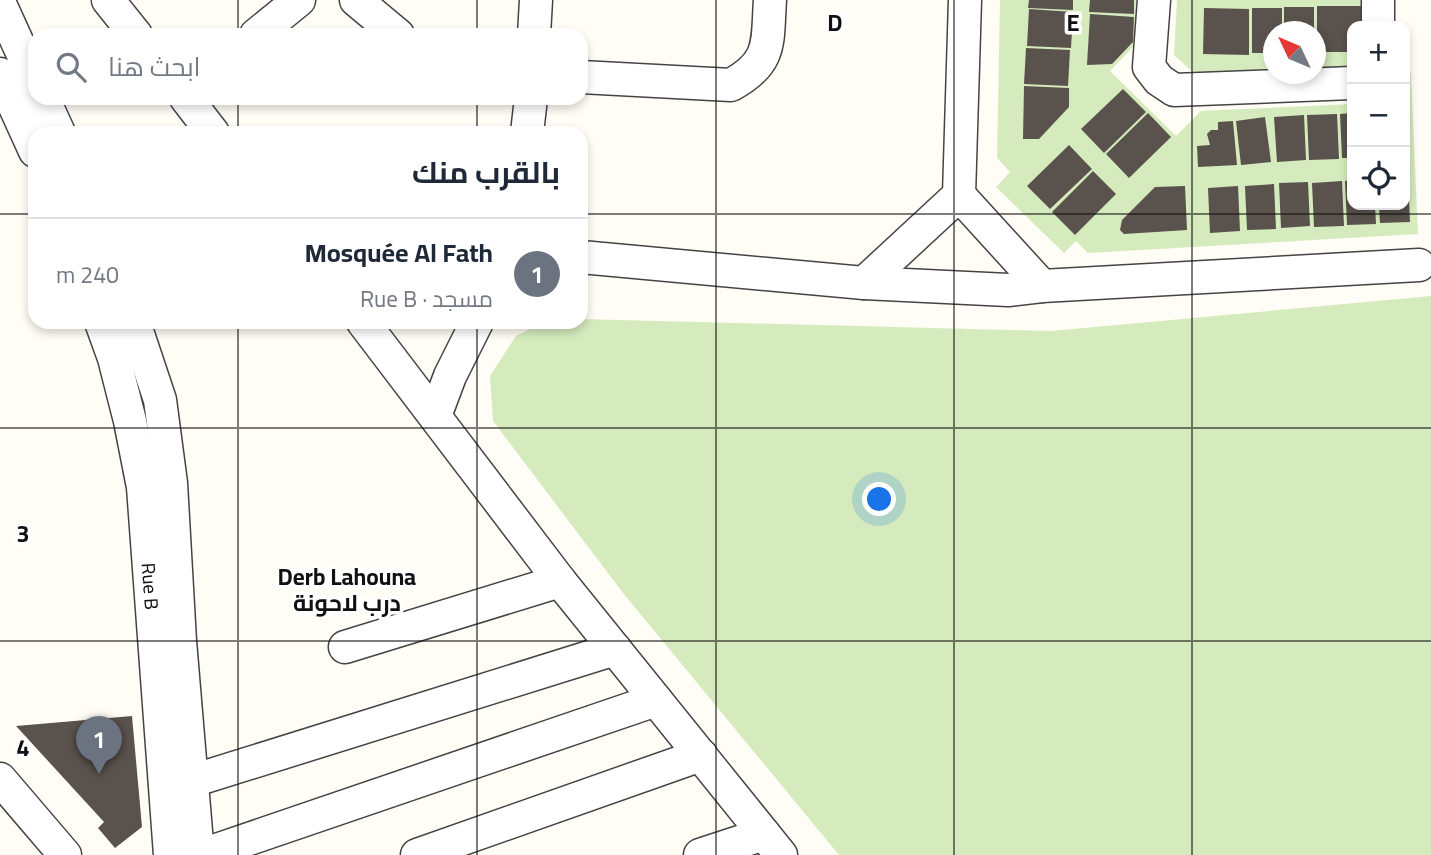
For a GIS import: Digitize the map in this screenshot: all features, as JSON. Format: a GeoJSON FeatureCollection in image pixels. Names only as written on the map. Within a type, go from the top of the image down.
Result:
{"type":"FeatureCollection","features":[{"type":"Feature","properties":{"kind":"street"},"geometry":{"type":"LineString","coordinates":[[108,0],[130,28]]}},
{"type":"Feature","properties":{"kind":"street"},"geometry":{"type":"LineString","coordinates":[[265,28],[299,0]]}},
{"type":"Feature","properties":{"kind":"street"},"geometry":{"type":"LineString","coordinates":[[356,0],[390,28]]}},
{"type":"Feature","properties":{"kind":"street"},"geometry":{"type":"LineString","coordinates":[[534,28],[536,0]]}},
{"type":"Feature","properties":{"kind":"street"},"geometry":{"type":"LineString","coordinates":[[588,77],[732,85],[750,75],[766,51],[769,0]]}},
{"type":"Feature","properties":{"kind":"street"},"geometry":{"type":"LineString","coordinates":[[965,0],[958,195],[1042,286]]}},
{"type":"Feature","properties":{"kind":"street"},"geometry":{"type":"LineString","coordinates":[[1154,0],[1149,67],[1159,80],[1174,90],[1347,83]]}},
{"type":"Feature","properties":{"kind":"street"},"geometry":{"type":"LineString","coordinates":[[1378,0],[1378,21]]}},
{"type":"Feature","properties":{"kind":"street"},"geometry":{"type":"LineString","coordinates":[[0,4],[28,66]]}},
{"type":"Feature","properties":{"kind":"street"},"geometry":{"type":"LineString","coordinates":[[0,74],[28,136]]}},
{"type":"Feature","properties":{"kind":"street"},"geometry":{"type":"LineString","coordinates":[[46,105],[56,126]]}},
{"type":"Feature","properties":{"kind":"street"},"geometry":{"type":"LineString","coordinates":[[192,105],[208,126]]}},
{"type":"Feature","properties":{"kind":"street"},"geometry":{"type":"LineString","coordinates":[[528,126],[529,105]]}},
{"type":"Feature","properties":{"kind":"street"},"geometry":{"type":"LineString","coordinates":[[864,283],[958,195]]}},
{"type":"Feature","properties":{"kind":"street"},"geometry":{"type":"LineString","coordinates":[[588,258],[864,283],[1008,290],[1419,265]]}},
{"type":"Feature","properties":{"kind":"street","name":"Rue B"},"geometry":{"type":"LineString","coordinates":[[103,329],[118,371],[143,487],[163,851]]}},
{"type":"Feature","properties":{"kind":"street","name":"Rue B"},"geometry":{"type":"LineString","coordinates":[[136,329],[160,400],[171,483],[180,641],[200,855]]}},
{"type":"Feature","properties":{"kind":"street"},"geometry":{"type":"LineString","coordinates":[[368,329],[560,581],[772,845]]}},
{"type":"Feature","properties":{"kind":"street"},"geometry":{"type":"LineString","coordinates":[[435,416],[450,376],[474,329]]}},
{"type":"Feature","properties":{"kind":"street"},"geometry":{"type":"LineString","coordinates":[[345,647],[560,581]]}},
{"type":"Feature","properties":{"kind":"street"},"geometry":{"type":"LineString","coordinates":[[192,781],[615,649]]}},
{"type":"Feature","properties":{"kind":"street"},"geometry":{"type":"LineString","coordinates":[[200,855],[656,700]]}},
{"type":"Feature","properties":{"kind":"street"},"geometry":{"type":"LineString","coordinates":[[417,855],[701,755]]}},
{"type":"Feature","properties":{"kind":"street"},"geometry":{"type":"LineString","coordinates":[[0,779],[65,855]]}},
{"type":"Feature","properties":{"kind":"street"},"geometry":{"type":"LineString","coordinates":[[700,855],[772,845]]}},
{"type":"Feature","properties":{"kind":"green space"},"geometry":{"type":"Polygon","coordinates":[[[1000,0],[1140,0],[1139,41],[1110,71],[1176,136],[1201,111],[1347,104],[1347,210],[1410,210],[1410,72],[1418,234],[1088,253],[1076,241],[1064,253],[996,187],[1010,172],[997,158],[1000,0]]]}},
{"type":"Feature","properties":{"kind":"green space"},"geometry":{"type":"Polygon","coordinates":[[[1177,0],[1370,0],[1370,21],[1347,21],[1347,67],[1326,68],[1326,21],[1263,21],[1263,71],[1195,74],[1174,55],[1177,0]]]}},
{"type":"Feature","properties":{"kind":"green space"},"geometry":{"type":"Polygon","coordinates":[[[1431,296],[1431,855],[839,855],[623,593],[493,421],[490,376],[516,336],[530,329],[588,329],[588,319],[1051,331],[1431,296]]]}},
{"type":"Feature","properties":{"kind":"building"},"geometry":{"type":"Polygon","coordinates":[[[1029,0],[1073,0],[1073,10],[1028,8],[1029,0]]]}},
{"type":"Feature","properties":{"kind":"building"},"geometry":{"type":"Polygon","coordinates":[[[1090,0],[1134,0],[1134,14],[1089,12],[1090,0]]]}},
{"type":"Feature","properties":{"kind":"building"},"geometry":{"type":"Polygon","coordinates":[[[1317,6],[1363,6],[1362,21],[1347,21],[1347,52],[1326,52],[1326,21],[1317,21],[1317,6]]]}},
{"type":"Feature","properties":{"kind":"building"},"geometry":{"type":"Polygon","coordinates":[[[1284,7],[1314,7],[1314,21],[1284,21],[1284,7]]]}},
{"type":"Feature","properties":{"kind":"building"},"geometry":{"type":"Polygon","coordinates":[[[1204,8],[1249,9],[1249,55],[1203,54],[1204,8]]]}},
{"type":"Feature","properties":{"kind":"building"},"geometry":{"type":"Polygon","coordinates":[[[1252,8],[1282,8],[1282,21],[1263,21],[1263,53],[1252,53],[1252,8]]]}},
{"type":"Feature","properties":{"kind":"building"},"geometry":{"type":"Polygon","coordinates":[[[1029,9],[1073,12],[1071,48],[1027,46],[1029,9]]]}},
{"type":"Feature","properties":{"kind":"building"},"geometry":{"type":"Polygon","coordinates":[[[1090,14],[1134,17],[1133,42],[1112,64],[1087,65],[1090,14]]]}},
{"type":"Feature","properties":{"kind":"building"},"geometry":{"type":"Polygon","coordinates":[[[1026,48],[1070,50],[1068,86],[1024,84],[1026,48]]]}},
{"type":"Feature","properties":{"kind":"building"},"geometry":{"type":"Polygon","coordinates":[[[1024,86],[1069,88],[1069,107],[1039,139],[1023,139],[1024,86]]]}},
{"type":"Feature","properties":{"kind":"building"},"geometry":{"type":"Polygon","coordinates":[[[1123,89],[1146,112],[1104,153],[1081,129],[1123,89]]]}},
{"type":"Feature","properties":{"kind":"building"},"geometry":{"type":"Polygon","coordinates":[[[1148,113],[1171,137],[1129,178],[1106,154],[1148,113]]]}},
{"type":"Feature","properties":{"kind":"building"},"geometry":{"type":"Polygon","coordinates":[[[1347,113],[1347,158],[1342,158],[1340,114],[1347,113]]]}},
{"type":"Feature","properties":{"kind":"building"},"geometry":{"type":"Polygon","coordinates":[[[1337,114],[1339,159],[1309,160],[1307,115],[1337,114]]]}},
{"type":"Feature","properties":{"kind":"building"},"geometry":{"type":"Polygon","coordinates":[[[1304,115],[1306,160],[1277,162],[1274,117],[1304,115]]]}},
{"type":"Feature","properties":{"kind":"building"},"geometry":{"type":"Polygon","coordinates":[[[1265,117],[1271,162],[1241,165],[1236,121],[1265,117]]]}},
{"type":"Feature","properties":{"kind":"building"},"geometry":{"type":"Polygon","coordinates":[[[1233,121],[1237,165],[1198,167],[1197,146],[1210,145],[1207,134],[1211,130],[1218,130],[1218,122],[1233,121]]]}},
{"type":"Feature","properties":{"kind":"building"},"geometry":{"type":"Polygon","coordinates":[[[1069,145],[1092,169],[1050,209],[1027,186],[1069,145]]]}},
{"type":"Feature","properties":{"kind":"building"},"geometry":{"type":"Polygon","coordinates":[[[1093,171],[1116,194],[1075,235],[1052,212],[1093,171]]]}},
{"type":"Feature","properties":{"kind":"building"},"geometry":{"type":"Polygon","coordinates":[[[1342,181],[1344,226],[1314,227],[1312,183],[1342,181]]]}},
{"type":"Feature","properties":{"kind":"building"},"geometry":{"type":"Polygon","coordinates":[[[1345,181],[1347,210],[1375,210],[1376,224],[1347,225],[1345,181]]]}},
{"type":"Feature","properties":{"kind":"building"},"geometry":{"type":"Polygon","coordinates":[[[1308,182],[1310,226],[1281,228],[1279,183],[1308,182]]]}},
{"type":"Feature","properties":{"kind":"building"},"geometry":{"type":"Polygon","coordinates":[[[1274,184],[1276,229],[1247,230],[1245,186],[1274,184]]]}},
{"type":"Feature","properties":{"kind":"building"},"geometry":{"type":"Polygon","coordinates":[[[1185,186],[1187,230],[1124,234],[1120,230],[1122,220],[1155,187],[1185,186]]]}},
{"type":"Feature","properties":{"kind":"building"},"geometry":{"type":"Polygon","coordinates":[[[1238,186],[1240,231],[1210,233],[1208,188],[1238,186]]]}},
{"type":"Feature","properties":{"kind":"building"},"geometry":{"type":"Polygon","coordinates":[[[1379,210],[1409,210],[1410,222],[1380,223],[1379,210]]]}},
{"type":"Feature","properties":{"kind":"building"},"geometry":{"type":"Polygon","coordinates":[[[132,716],[142,827],[115,848],[98,828],[104,822],[16,726],[132,716]]]}},
{"type":"Feature","properties":{"kind":"place","name":"Mosquée Al Fath"},"geometry":{"type":"Point","coordinates":[99,774]}},
{"type":"Feature","properties":{"kind":"district","name":"Derb Lahouna درب لاحونة"},"geometry":{"type":"Point","coordinates":[347,590]}}]}
